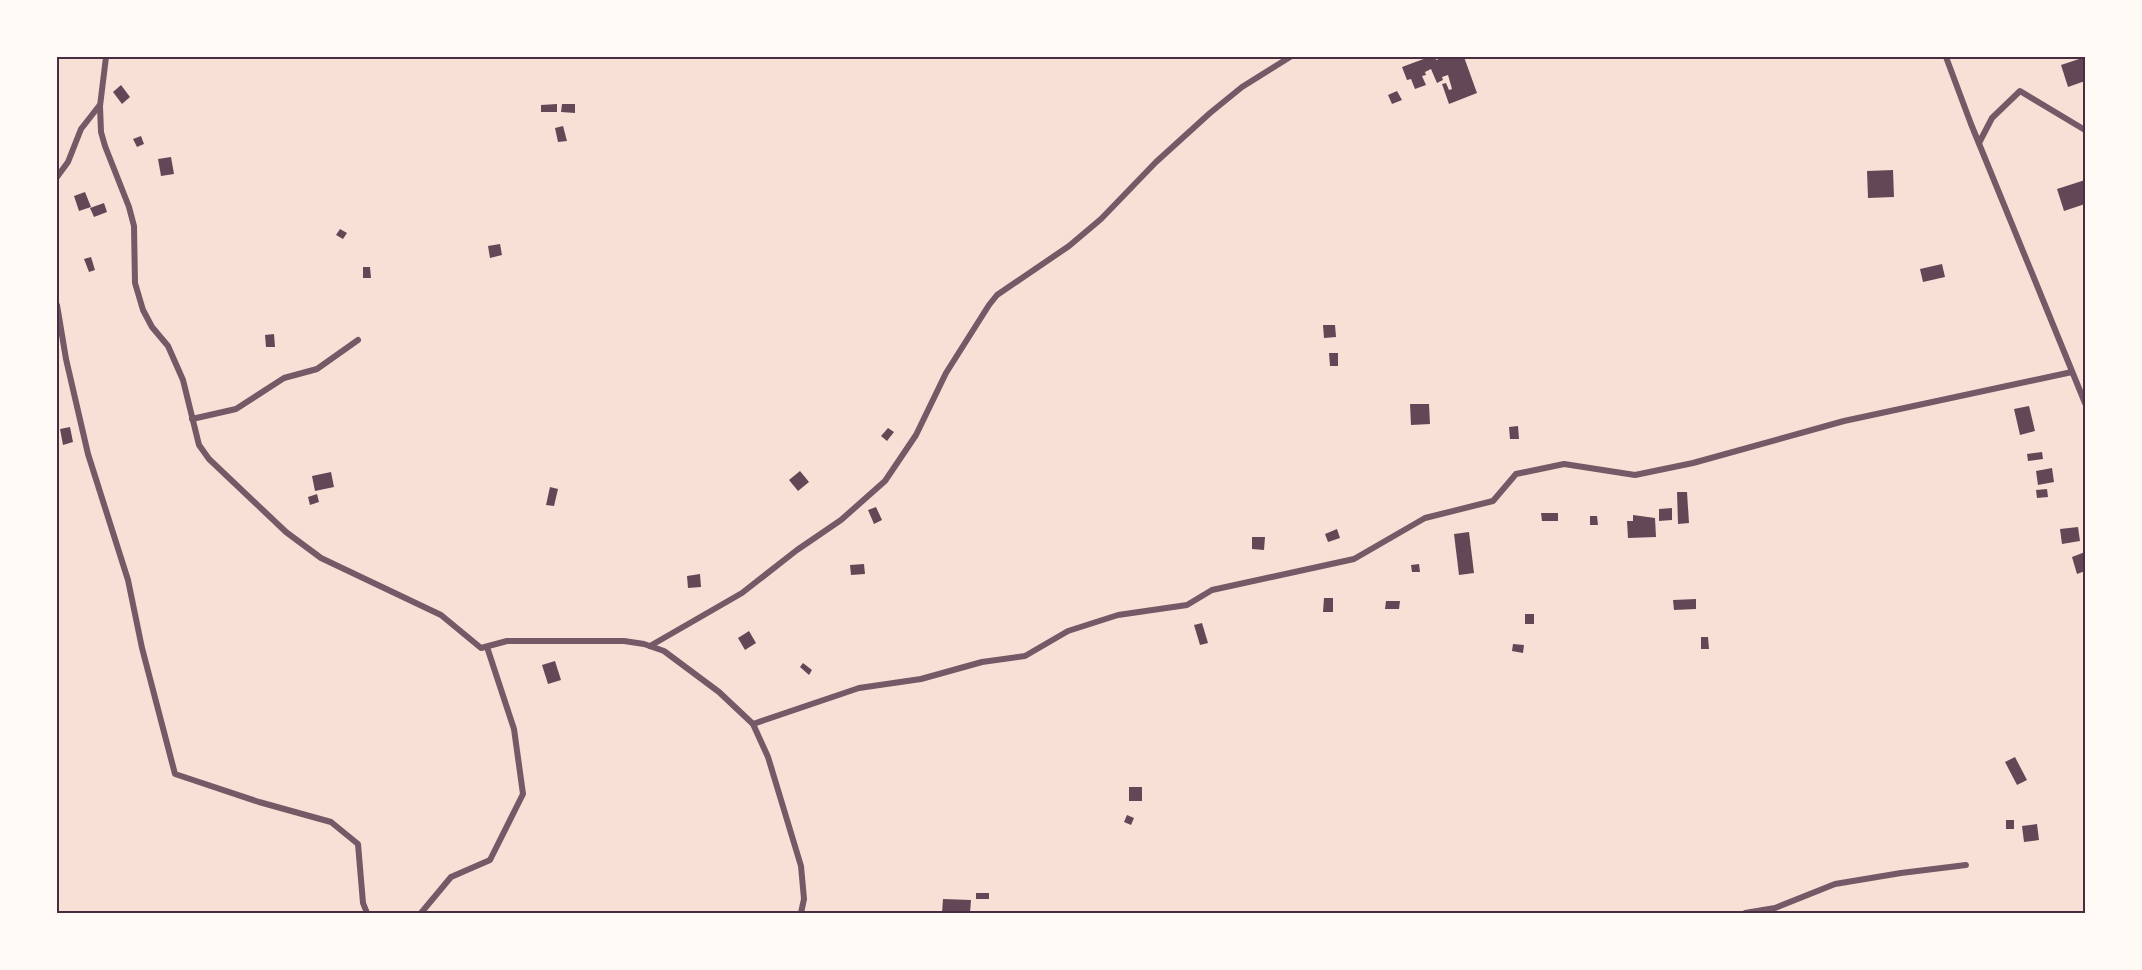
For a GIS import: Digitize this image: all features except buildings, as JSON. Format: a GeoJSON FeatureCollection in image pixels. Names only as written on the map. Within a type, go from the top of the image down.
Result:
{"type":"FeatureCollection","features":[{"type":"Feature","properties":{"kind":"street"},"geometry":{"type":"LineString","coordinates":[[106,57],[100,106],[101,132],[134,226],[135,283],[143,310],[152,327],[168,346],[183,380],[199,445],[209,459],[286,532],[321,558],[441,615],[481,648],[507,641],[624,641],[664,651],[719,692],[753,724],[768,757],[801,866],[804,899],[801,913]]}},
{"type":"Feature","properties":{"kind":"street"},"geometry":{"type":"LineString","coordinates":[[650,646],[742,593],[796,550],[841,520],[864,501],[885,481],[916,435],[946,373],[997,295],[1069,246],[1101,219],[1156,162],[1218,106],[1242,87],[1290,57]]}},
{"type":"Feature","properties":{"kind":"street"},"geometry":{"type":"LineString","coordinates":[[1946,57],[2085,403]]}},
{"type":"Feature","properties":{"kind":"street"},"geometry":{"type":"LineString","coordinates":[[1979,143],[1992,118],[2020,92],[2085,130]]}},
{"type":"Feature","properties":{"kind":"street"},"geometry":{"type":"LineString","coordinates":[[57,177],[68,162],[81,129],[100,106]]}},
{"type":"Feature","properties":{"kind":"street"},"geometry":{"type":"LineString","coordinates":[[57,305],[66,359],[88,454],[128,580],[142,648],[175,774],[259,802],[331,822],[358,844],[363,903],[367,913]]}},
{"type":"Feature","properties":{"kind":"street"},"geometry":{"type":"LineString","coordinates":[[192,419],[236,409],[284,378],[317,369],[358,340]]}},
{"type":"Feature","properties":{"kind":"street"},"geometry":{"type":"LineString","coordinates":[[753,724],[859,688],[921,679],[982,662],[1025,656],[1068,631],[1118,615],[1187,604],[1212,590],[1354,559],[1425,518],[1493,501],[1516,474],[1564,464],[1635,475],[1693,463],[1844,421],[2072,372]]}},
{"type":"Feature","properties":{"kind":"street"},"geometry":{"type":"LineString","coordinates":[[421,913],[451,877],[490,860],[523,794],[514,729],[487,647]]}},
{"type":"Feature","properties":{"kind":"street"},"geometry":{"type":"LineString","coordinates":[[1745,913],[1775,908],[1835,884],[1966,865]]}}]}
